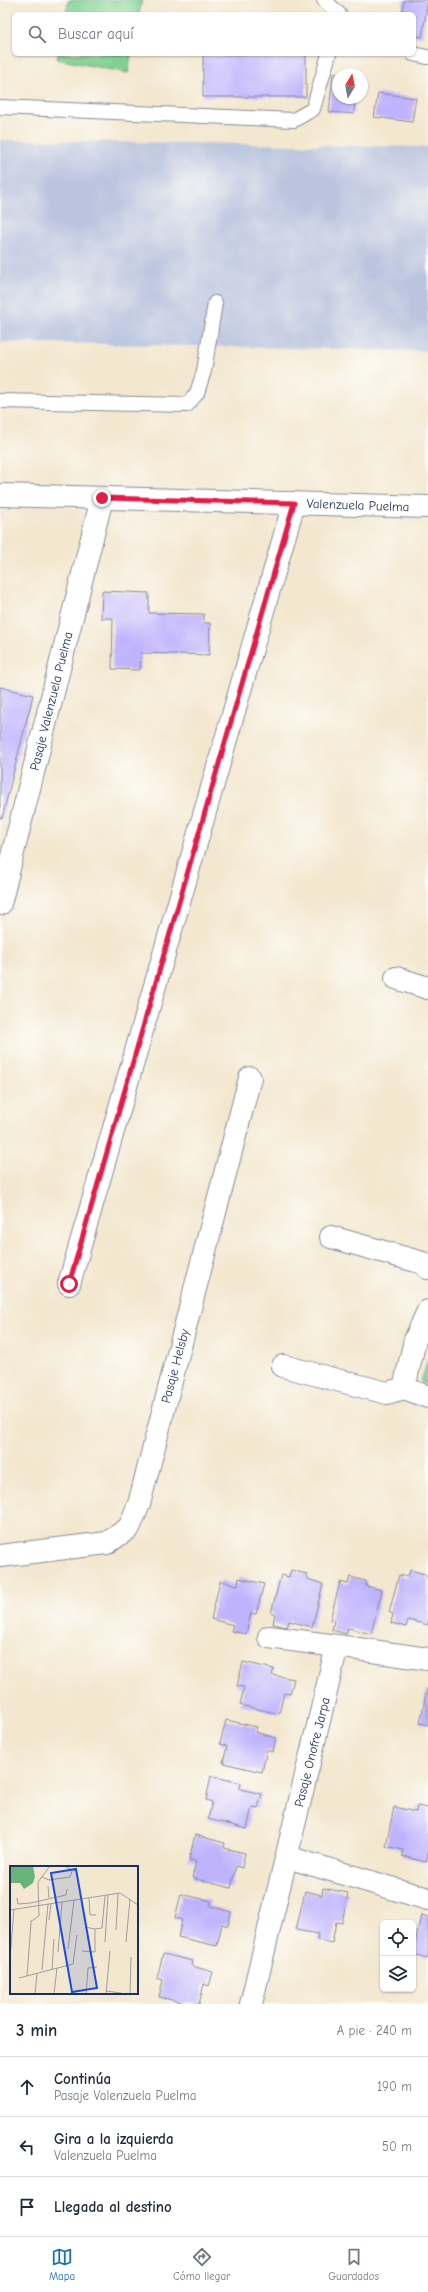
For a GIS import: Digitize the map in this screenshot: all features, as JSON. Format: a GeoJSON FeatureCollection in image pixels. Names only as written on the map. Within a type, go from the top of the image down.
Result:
{"type":"FeatureCollection","features":[{"type":"Feature","properties":{"kind":"street","name":"Valenzuela Puelma"},"geometry":{"type":"LineString","coordinates":[[0,495],[428,507]]}},
{"type":"Feature","properties":{"kind":"street","name":"Pasaje Valenzuela Puelma"},"geometry":{"type":"LineString","coordinates":[[0,904],[102,498]]}},
{"type":"Feature","properties":{"kind":"street"},"geometry":{"type":"LineString","coordinates":[[69,1284],[294,503]]}},
{"type":"Feature","properties":{"kind":"street"},"geometry":{"type":"LineString","coordinates":[[396,978],[428,988]]}},
{"type":"Feature","properties":{"kind":"street","name":"Pasaje Helsby"},"geometry":{"type":"LineString","coordinates":[[3,1556],[107,1543],[129,1528],[139,1504],[250,1078]]}},
{"type":"Feature","properties":{"kind":"street"},"geometry":{"type":"LineString","coordinates":[[331,1237],[423,1263],[428,1268]]}},
{"type":"Feature","properties":{"kind":"street"},"geometry":{"type":"LineString","coordinates":[[404,1388],[416,1340],[428,1311]]}},
{"type":"Feature","properties":{"kind":"street"},"geometry":{"type":"LineString","coordinates":[[283,1366],[387,1393],[404,1388],[428,1397]]}},
{"type":"Feature","properties":{"kind":"street"},"geometry":{"type":"LineString","coordinates":[[269,1637],[428,1659]]}},
{"type":"Feature","properties":{"kind":"street","name":"Pasaje Onofre Jarpa"},"geometry":{"type":"LineString","coordinates":[[251,2004],[337,1646]]}},
{"type":"Feature","properties":{"kind":"street"},"geometry":{"type":"LineString","coordinates":[[287,1857],[428,1899]]}},
{"type":"Feature","properties":{"kind":"lane"},"geometry":{"type":"LineString","coordinates":[[324,0],[336,12]]}},
{"type":"Feature","properties":{"kind":"lane"},"geometry":{"type":"LineString","coordinates":[[416,55],[427,57]]}},
{"type":"Feature","properties":{"kind":"lane"},"geometry":{"type":"LineString","coordinates":[[0,107],[294,120],[313,109],[328,56]]}},
{"type":"Feature","properties":{"kind":"lane"},"geometry":{"type":"LineString","coordinates":[[0,401],[187,405],[197,393],[204,371],[215,303]]}},
{"type":"Feature","properties":{"kind":"shaded area"},"geometry":{"type":"Polygon","coordinates":[[[0,140],[428,147],[428,351],[0,342],[0,140]]]}},
{"type":"Feature","properties":{"kind":"green space"},"geometry":{"type":"Polygon","coordinates":[[[69,0],[142,0],[139,12],[66,12],[69,0]]]}},
{"type":"Feature","properties":{"kind":"green space"},"geometry":{"type":"Polygon","coordinates":[[[58,56],[131,56],[128,73],[57,59],[58,56]]]}},
{"type":"Feature","properties":{"kind":"green space"},"geometry":{"type":"Polygon","coordinates":[[[428,1359],[428,1384],[421,1382],[428,1359]]]}},
{"type":"Feature","properties":{"kind":"building"},"geometry":{"type":"Polygon","coordinates":[[[404,0],[428,0],[422,37],[416,36],[416,12],[402,12],[404,0]]]}},
{"type":"Feature","properties":{"kind":"building"},"geometry":{"type":"Polygon","coordinates":[[[203,56],[306,56],[306,97],[203,97],[203,56]]]}},
{"type":"Feature","properties":{"kind":"building"},"geometry":{"type":"Polygon","coordinates":[[[332,84],[332,104],[355,104],[354,114],[329,112],[332,84]]]}},
{"type":"Feature","properties":{"kind":"building"},"geometry":{"type":"Polygon","coordinates":[[[378,93],[416,98],[412,122],[374,117],[378,93]]]}},
{"type":"Feature","properties":{"kind":"building"},"geometry":{"type":"Polygon","coordinates":[[[102,591],[149,593],[149,613],[204,614],[204,623],[210,623],[209,655],[141,653],[140,670],[112,669],[113,618],[101,618],[102,591]]]}},
{"type":"Feature","properties":{"kind":"building"},"geometry":{"type":"Polygon","coordinates":[[[0,687],[33,695],[2,818],[0,818],[0,687]]]}},
{"type":"Feature","properties":{"kind":"building"},"geometry":{"type":"Polygon","coordinates":[[[291,1570],[307,1574],[308,1579],[323,1584],[312,1627],[289,1621],[287,1627],[273,1624],[275,1614],[271,1613],[281,1575],[289,1577],[291,1570]]]}},
{"type":"Feature","properties":{"kind":"building"},"geometry":{"type":"Polygon","coordinates":[[[410,1570],[425,1574],[428,1579],[428,1625],[408,1620],[406,1627],[391,1623],[393,1614],[389,1612],[399,1575],[408,1577],[410,1570]]]}},
{"type":"Feature","properties":{"kind":"building"},"geometry":{"type":"Polygon","coordinates":[[[350,1577],[366,1581],[366,1586],[382,1590],[371,1634],[348,1628],[346,1634],[332,1630],[334,1621],[330,1620],[340,1582],[348,1584],[350,1577]]]}},
{"type":"Feature","properties":{"kind":"building"},"geometry":{"type":"Polygon","coordinates":[[[239,1578],[264,1584],[256,1614],[251,1613],[246,1634],[231,1631],[233,1625],[211,1619],[220,1581],[238,1585],[239,1578]]]}},
{"type":"Feature","properties":{"kind":"building"},"geometry":{"type":"Polygon","coordinates":[[[243,1662],[274,1669],[272,1675],[294,1679],[290,1694],[284,1693],[279,1714],[240,1705],[244,1687],[237,1686],[243,1662]]]}},
{"type":"Feature","properties":{"kind":"building"},"geometry":{"type":"Polygon","coordinates":[[[428,1689],[428,1725],[420,1723],[428,1689]]]}},
{"type":"Feature","properties":{"kind":"building"},"geometry":{"type":"Polygon","coordinates":[[[226,1720],[257,1727],[255,1732],[276,1738],[273,1752],[267,1750],[262,1772],[223,1763],[227,1746],[220,1744],[226,1720]]]}},
{"type":"Feature","properties":{"kind":"building"},"geometry":{"type":"Polygon","coordinates":[[[211,1776],[241,1783],[240,1789],[262,1794],[258,1808],[252,1807],[247,1829],[208,1819],[212,1802],[206,1800],[211,1776]]]}},
{"type":"Feature","properties":{"kind":"building"},"geometry":{"type":"Polygon","coordinates":[[[417,1806],[428,1808],[428,1853],[426,1862],[402,1856],[403,1850],[386,1846],[394,1807],[416,1812],[417,1806]]]}},
{"type":"Feature","properties":{"kind":"building"},"geometry":{"type":"Polygon","coordinates":[[[195,1835],[225,1843],[224,1848],[245,1853],[242,1868],[236,1866],[231,1888],[192,1878],[196,1861],[189,1860],[195,1835]]]}},
{"type":"Feature","properties":{"kind":"building"},"geometry":{"type":"Polygon","coordinates":[[[323,1888],[348,1893],[342,1923],[336,1922],[332,1943],[317,1940],[318,1934],[296,1930],[305,1891],[322,1895],[323,1888]]]}},
{"type":"Feature","properties":{"kind":"building"},"geometry":{"type":"Polygon","coordinates":[[[181,1894],[211,1901],[210,1906],[231,1912],[228,1926],[222,1924],[217,1946],[178,1937],[182,1920],[175,1918],[181,1894]]]}},
{"type":"Feature","properties":{"kind":"building"},"geometry":{"type":"Polygon","coordinates":[[[421,1915],[428,1917],[428,1958],[416,1955],[416,1939],[421,1915]]]}},
{"type":"Feature","properties":{"kind":"building"},"geometry":{"type":"Polygon","coordinates":[[[163,1954],[193,1961],[192,1966],[213,1972],[209,1986],[204,1984],[199,2004],[189,2004],[159,1997],[163,1980],[157,1978],[163,1954]]]}},
{"type":"Feature","properties":{"kind":"route"},"geometry":{"type":"LineString","coordinates":[[69,1284],[294,503],[102,498]]}}]}
